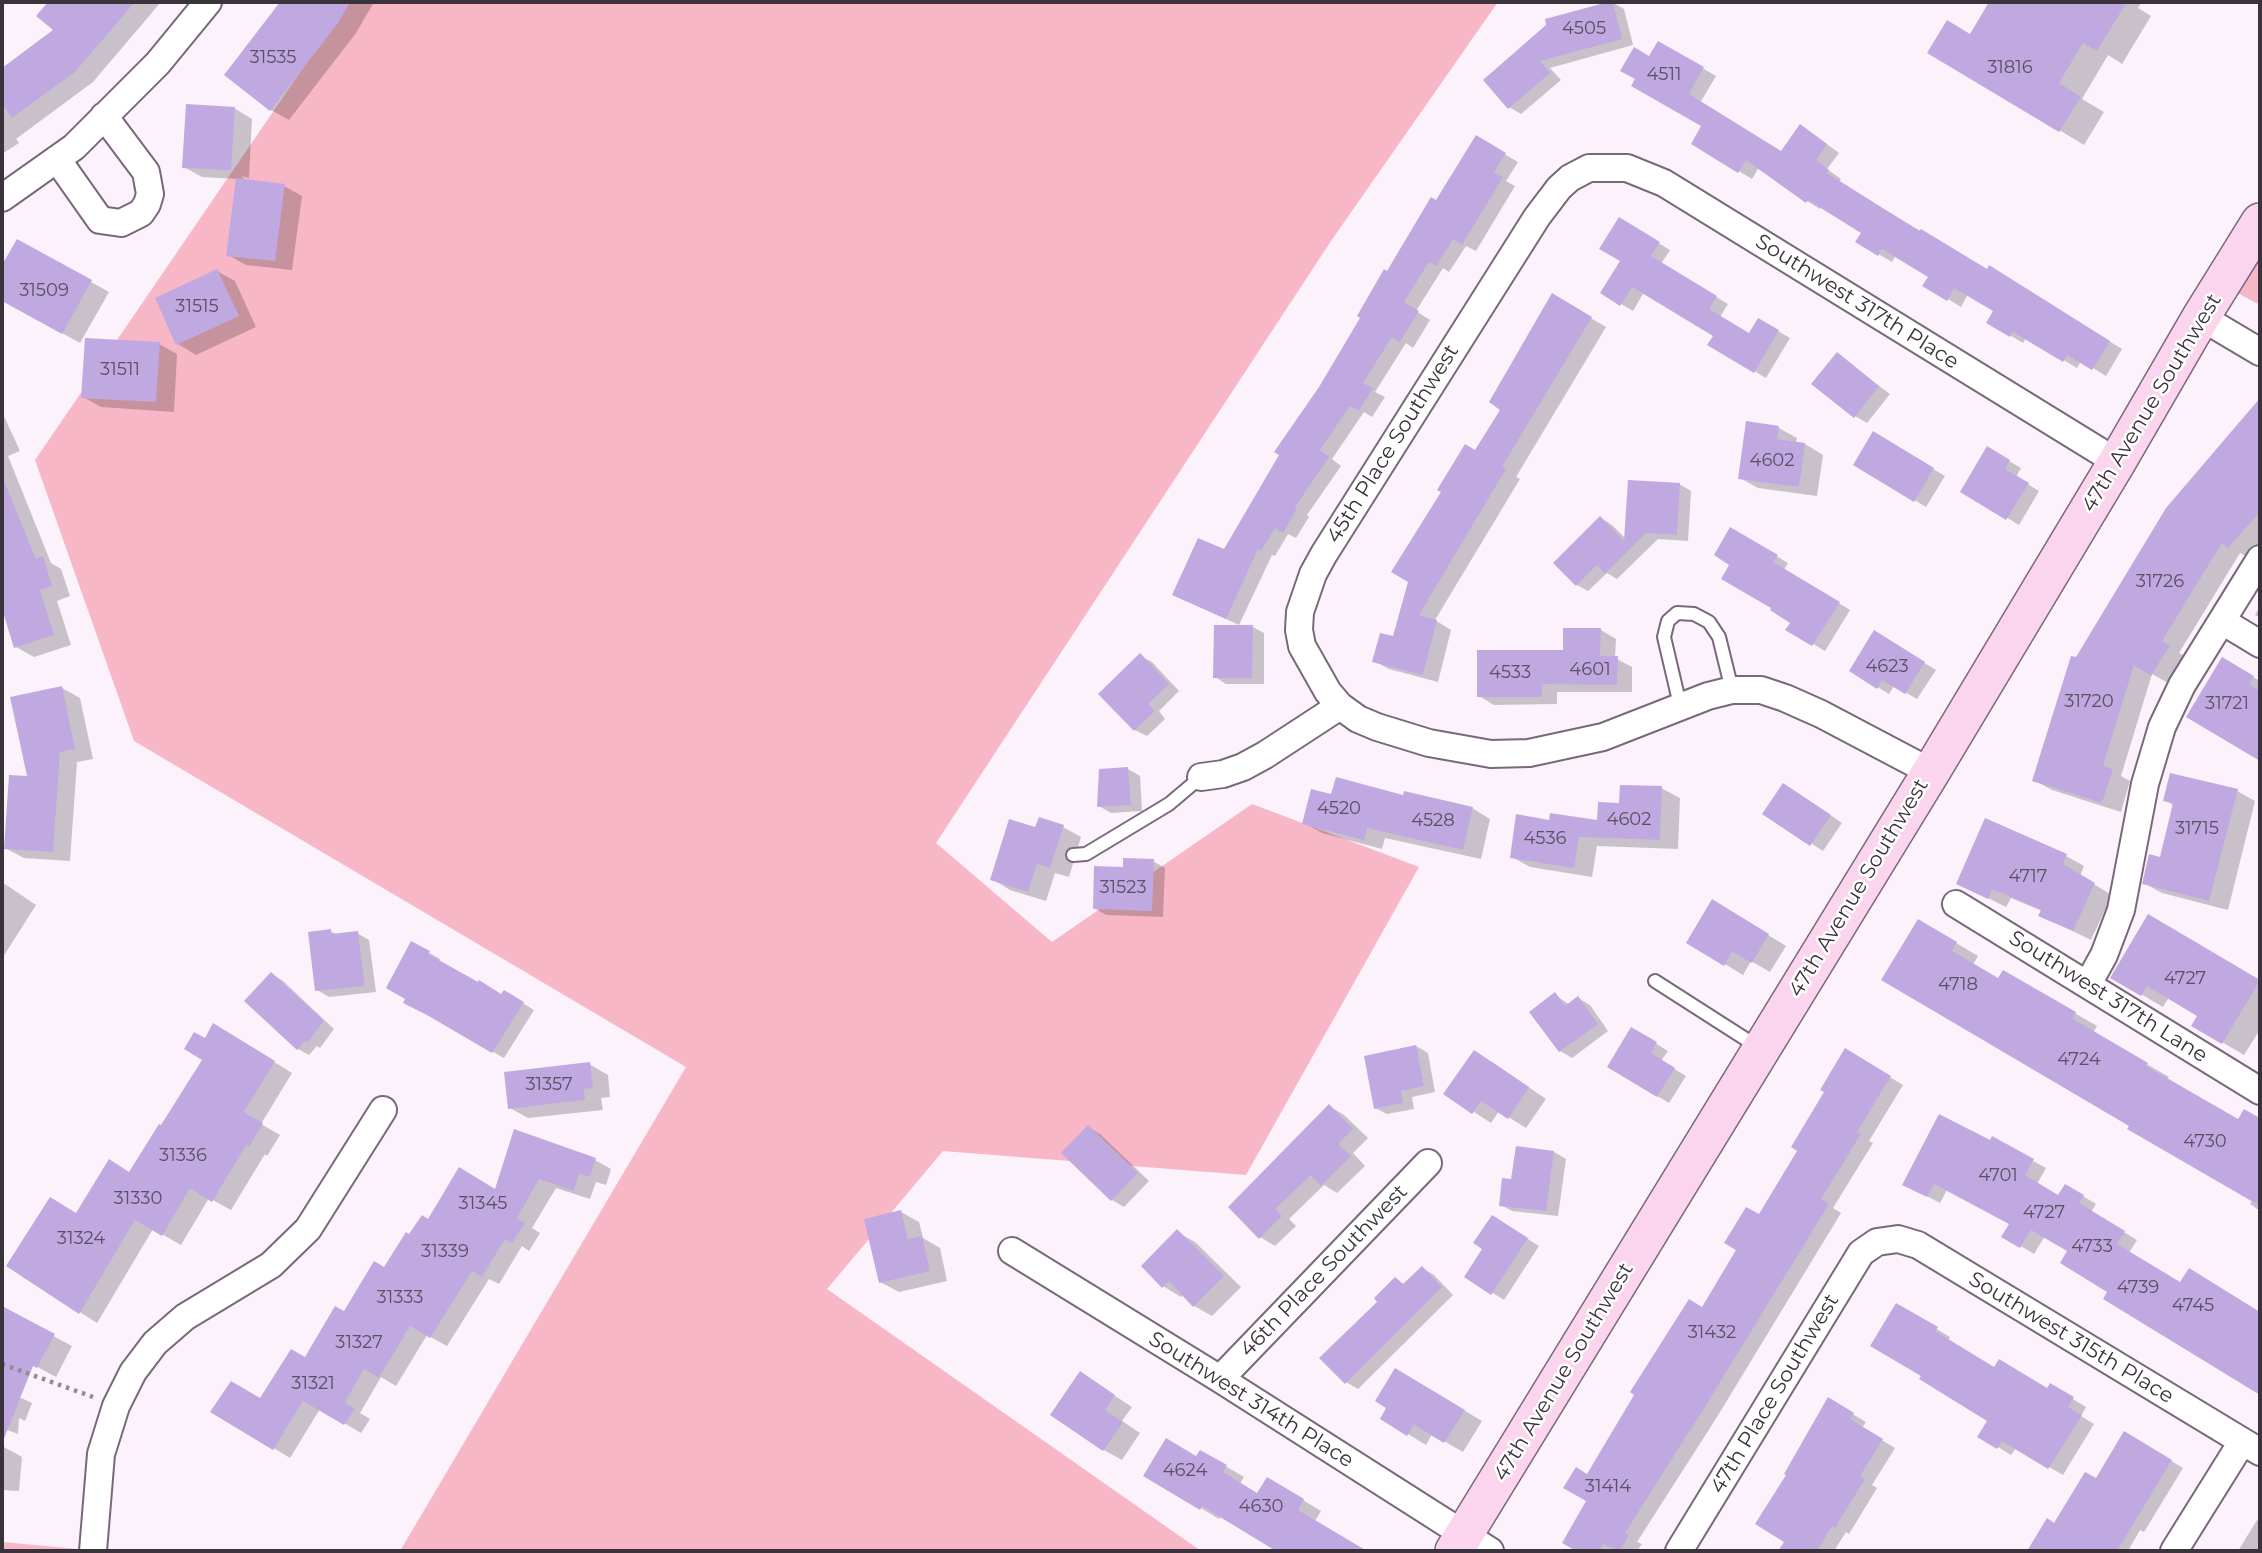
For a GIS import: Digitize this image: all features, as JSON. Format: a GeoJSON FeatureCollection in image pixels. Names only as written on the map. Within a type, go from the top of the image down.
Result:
{"type":"FeatureCollection","features":[{"type":"Feature","properties":{"kind":"main road","name":"47th Avenue Southwest"},"geometry":{"type":"LineString","coordinates":[[1469,1546],[1761,1049],[1931,772],[2260,222]]}},
{"type":"Feature","properties":{"kind":"street"},"geometry":{"type":"LineString","coordinates":[[2,198],[74,147],[158,63],[208,2]]}},
{"type":"Feature","properties":{"kind":"street"},"geometry":{"type":"LineString","coordinates":[[57,159],[100,220],[121,223],[141,213],[150,194],[146,172],[104,116]]}},
{"type":"Feature","properties":{"kind":"street","name":"Southwest 317th Place"},"geometry":{"type":"LineString","coordinates":[[1589,168],[1627,168],[1664,183],[2117,462]]}},
{"type":"Feature","properties":{"kind":"street","name":"45th Place Southwest"},"geometry":{"type":"LineString","coordinates":[[1589,168],[1570,178],[1559,188],[1537,217],[1313,574],[1300,612],[1299,630],[1302,646],[1328,692],[1340,706],[1358,719],[1429,743],[1478,752],[1529,753],[1603,737],[1680,705],[1732,690],[1761,690],[1785,698],[1931,772]]}},
{"type":"Feature","properties":{"kind":"street"},"geometry":{"type":"LineString","coordinates":[[2202,317],[2260,352]]}},
{"type":"Feature","properties":{"kind":"street"},"geometry":{"type":"LineString","coordinates":[[2088,984],[2104,955],[2121,910],[2145,784],[2162,727],[2182,685],[2260,559]]}},
{"type":"Feature","properties":{"kind":"street"},"geometry":{"type":"LineString","coordinates":[[2222,621],[2260,645]]}},
{"type":"Feature","properties":{"kind":"street"},"geometry":{"type":"LineString","coordinates":[[1201,778],[1243,767],[1340,706]]}},
{"type":"Feature","properties":{"kind":"street","name":"Southwest 317th Lane"},"geometry":{"type":"LineString","coordinates":[[1956,904],[2260,1091]]}},
{"type":"Feature","properties":{"kind":"street"},"geometry":{"type":"LineString","coordinates":[[93,1551],[101,1454],[117,1406],[133,1372],[155,1343],[185,1317],[271,1265],[309,1229],[383,1110]]}},
{"type":"Feature","properties":{"kind":"street","name":"46th Place Southwest"},"geometry":{"type":"LineString","coordinates":[[1220,1380],[1427,1163]]}},
{"type":"Feature","properties":{"kind":"street","name":"Southwest 315th Place"},"geometry":{"type":"LineString","coordinates":[[1877,1242],[1898,1239],[1918,1245],[2251,1447]]}},
{"type":"Feature","properties":{"kind":"street","name":"47th Place Southwest"},"geometry":{"type":"LineString","coordinates":[[1679,1551],[1861,1253],[1877,1242]]}},
{"type":"Feature","properties":{"kind":"street","name":"Southwest 314th Place"},"geometry":{"type":"LineString","coordinates":[[1012,1251],[1220,1380],[1469,1546]]}},
{"type":"Feature","properties":{"kind":"street"},"geometry":{"type":"LineString","coordinates":[[2174,1551],[2251,1447]]}},
{"type":"Feature","properties":{"kind":"lane"},"geometry":{"type":"LineString","coordinates":[[1680,705],[1664,637],[1668,621],[1677,613],[1694,614],[1709,622],[1719,637],[1732,690]]}},
{"type":"Feature","properties":{"kind":"lane"},"geometry":{"type":"LineString","coordinates":[[1073,855],[1086,854],[1169,804],[1201,778]]}},
{"type":"Feature","properties":{"kind":"lane"},"geometry":{"type":"LineString","coordinates":[[1655,981],[1761,1049]]}},
{"type":"Feature","properties":{"kind":"path"},"geometry":{"type":"LineString","coordinates":[[2,1364],[117,1406]]}},
{"type":"Feature","properties":{"kind":"shaded area"},"geometry":{"type":"Polygon","coordinates":[[[348,2],[1498,2],[1331,241],[936,843],[1052,942],[1252,804],[1419,867],[1246,1175],[943,1151],[827,1289],[1201,1551],[400,1551],[686,1067],[134,741],[35,460],[348,2]]]}},
{"type":"Feature","properties":{"kind":"shaded area"},"geometry":{"type":"Polygon","coordinates":[[[2260,228],[2260,305],[2223,285],[2260,228]]]}},
{"type":"Feature","properties":{"kind":"shaded area"},"geometry":{"type":"Polygon","coordinates":[[[2,1542],[99,1551],[2,1551],[2,1542]]]}},
{"type":"Feature","properties":{"kind":"building"},"geometry":{"type":"Polygon","coordinates":[[[48,2],[135,2],[75,72],[12,118],[2,104],[2,68],[53,30],[36,16],[48,2]]]}},
{"type":"Feature","properties":{"kind":"building"},"geometry":{"type":"Polygon","coordinates":[[[280,2],[350,2],[338,23],[270,111],[224,75],[280,2]]]}},
{"type":"Feature","properties":{"kind":"building"},"geometry":{"type":"Polygon","coordinates":[[[1613,2],[1622,39],[1540,61],[1550,73],[1508,109],[1483,80],[1546,25],[1545,19],[1613,2]]]}},
{"type":"Feature","properties":{"kind":"building"},"geometry":{"type":"Polygon","coordinates":[[[1989,2],[2127,2],[2097,51],[2083,43],[2059,83],[2081,97],[2059,132],[1927,53],[1947,20],[1970,34],[1989,2]]]}},
{"type":"Feature","properties":{"kind":"building"},"geometry":{"type":"Polygon","coordinates":[[[1658,41],[1704,67],[1689,94],[1781,151],[1800,124],[1827,144],[1816,160],[1829,170],[1827,173],[1919,231],[1921,229],[1987,269],[1989,265],[2110,341],[2092,370],[2067,355],[2063,362],[2013,332],[2010,337],[1986,323],[1993,311],[1954,288],[1947,301],[1922,286],[1928,277],[1882,249],[1878,256],[1855,242],[1861,233],[1808,200],[1806,203],[1746,160],[1738,173],[1691,144],[1701,126],[1631,86],[1635,79],[1620,71],[1634,47],[1649,56],[1658,41]]]}},
{"type":"Feature","properties":{"kind":"building"},"geometry":{"type":"Polygon","coordinates":[[[186,104],[235,107],[231,170],[182,168],[186,104]]]}},
{"type":"Feature","properties":{"kind":"building"},"geometry":{"type":"Polygon","coordinates":[[[1476,135],[1506,153],[1494,172],[1503,177],[1462,245],[1453,239],[1436,266],[1429,262],[1404,302],[1419,311],[1400,342],[1392,337],[1363,383],[1373,388],[1359,411],[1350,406],[1320,450],[1329,457],[1295,507],[1297,508],[1283,533],[1275,528],[1261,551],[1258,549],[1226,619],[1172,595],[1198,538],[1224,549],[1279,455],[1274,452],[1319,387],[1360,318],[1357,316],[1384,269],[1387,271],[1431,197],[1436,200],[1476,135]]]}},
{"type":"Feature","properties":{"kind":"building"},"geometry":{"type":"Polygon","coordinates":[[[236,178],[285,184],[275,261],[226,256],[236,178]]]}},
{"type":"Feature","properties":{"kind":"building"},"geometry":{"type":"Polygon","coordinates":[[[1619,217],[1660,242],[1651,256],[1717,296],[1709,309],[1749,333],[1758,318],[1779,330],[1754,373],[1707,345],[1713,336],[1632,287],[1620,306],[1600,293],[1620,261],[1599,249],[1619,217]]]}},
{"type":"Feature","properties":{"kind":"building"},"geometry":{"type":"Polygon","coordinates":[[[17,239],[92,280],[62,334],[2,301],[2,265],[17,239]]]}},
{"type":"Feature","properties":{"kind":"building"},"geometry":{"type":"Polygon","coordinates":[[[217,269],[239,316],[176,345],[155,298],[217,269]]]}},
{"type":"Feature","properties":{"kind":"building"},"geometry":{"type":"Polygon","coordinates":[[[1552,293],[1592,317],[1502,467],[1506,469],[1419,615],[1437,620],[1423,675],[1372,662],[1380,633],[1393,636],[1408,582],[1391,572],[1441,492],[1437,490],[1465,444],[1475,450],[1500,410],[1489,402],[1552,293]]]}},
{"type":"Feature","properties":{"kind":"building"},"geometry":{"type":"Polygon","coordinates":[[[85,338],[160,342],[156,402],[81,398],[85,338]]]}},
{"type":"Feature","properties":{"kind":"building"},"geometry":{"type":"Polygon","coordinates":[[[1837,352],[1879,386],[1854,418],[1811,384],[1837,352]]]}},
{"type":"Feature","properties":{"kind":"building"},"geometry":{"type":"Polygon","coordinates":[[[2260,398],[2260,512],[2228,548],[2222,543],[2162,641],[2170,645],[2151,676],[2134,665],[2103,766],[2113,769],[2102,803],[2032,781],[2071,656],[2076,657],[2166,508],[2260,398]]]}},
{"type":"Feature","properties":{"kind":"building"},"geometry":{"type":"Polygon","coordinates":[[[1746,421],[1779,426],[1777,439],[1805,443],[1799,487],[1738,479],[1746,421]]]}},
{"type":"Feature","properties":{"kind":"building"},"geometry":{"type":"Polygon","coordinates":[[[1873,431],[1934,468],[1914,502],[1853,465],[1873,431]]]}},
{"type":"Feature","properties":{"kind":"building"},"geometry":{"type":"Polygon","coordinates":[[[1987,446],[2010,460],[2005,469],[2029,483],[2006,520],[1960,492],[1987,446]]]}},
{"type":"Feature","properties":{"kind":"building"},"geometry":{"type":"Polygon","coordinates":[[[2,476],[36,559],[43,556],[52,586],[40,590],[54,635],[14,648],[2,609],[2,476]]]}},
{"type":"Feature","properties":{"kind":"building"},"geometry":{"type":"Polygon","coordinates":[[[1628,480],[1680,483],[1677,535],[1646,533],[1605,574],[1597,565],[1576,586],[1553,563],[1600,516],[1624,541],[1628,480]]]}},
{"type":"Feature","properties":{"kind":"building"},"geometry":{"type":"Polygon","coordinates":[[[1730,527],[1778,555],[1773,562],[1840,602],[1812,646],[1785,630],[1790,623],[1770,610],[1771,608],[1721,579],[1729,565],[1714,555],[1730,527]]]}},
{"type":"Feature","properties":{"kind":"building"},"geometry":{"type":"Polygon","coordinates":[[[1214,625],[1253,625],[1252,678],[1213,678],[1214,625]]]}},
{"type":"Feature","properties":{"kind":"building"},"geometry":{"type":"Polygon","coordinates":[[[1563,628],[1601,628],[1600,656],[1618,656],[1617,685],[1542,684],[1542,697],[1477,697],[1477,650],[1563,650],[1563,628]]]}},
{"type":"Feature","properties":{"kind":"building"},"geometry":{"type":"Polygon","coordinates":[[[1874,630],[1925,662],[1905,694],[1882,680],[1877,689],[1849,671],[1874,630]]]}},
{"type":"Feature","properties":{"kind":"building"},"geometry":{"type":"Polygon","coordinates":[[[1140,653],[1169,684],[1148,704],[1155,711],[1134,731],[1098,694],[1140,653]]]}},
{"type":"Feature","properties":{"kind":"building"},"geometry":{"type":"Polygon","coordinates":[[[2222,657],[2254,676],[2249,684],[2260,691],[2260,761],[2186,717],[2222,657]]]}},
{"type":"Feature","properties":{"kind":"building"},"geometry":{"type":"Polygon","coordinates":[[[62,686],[75,749],[60,752],[53,852],[4,849],[9,775],[27,776],[10,697],[62,686]]]}},
{"type":"Feature","properties":{"kind":"building"},"geometry":{"type":"Polygon","coordinates":[[[1128,767],[1131,805],[1097,807],[1099,769],[1128,767]]]}},
{"type":"Feature","properties":{"kind":"building"},"geometry":{"type":"Polygon","coordinates":[[[2170,773],[2238,789],[2209,901],[2142,884],[2149,854],[2160,857],[2173,803],[2163,801],[2170,773]]]}},
{"type":"Feature","properties":{"kind":"building"},"geometry":{"type":"Polygon","coordinates":[[[1336,777],[1403,795],[1404,791],[1473,807],[1463,850],[1367,828],[1364,840],[1302,824],[1311,789],[1331,794],[1336,777]]]}},
{"type":"Feature","properties":{"kind":"building"},"geometry":{"type":"Polygon","coordinates":[[[1783,783],[1831,815],[1810,846],[1762,814],[1783,783]]]}},
{"type":"Feature","properties":{"kind":"building"},"geometry":{"type":"Polygon","coordinates":[[[1620,785],[1662,786],[1660,840],[1579,837],[1574,868],[1510,858],[1516,814],[1549,820],[1550,813],[1597,820],[1598,802],[1619,803],[1620,785]]]}},
{"type":"Feature","properties":{"kind":"building"},"geometry":{"type":"Polygon","coordinates":[[[1039,817],[1064,825],[1050,868],[1037,864],[1028,892],[990,880],[1009,819],[1035,827],[1039,817]]]}},
{"type":"Feature","properties":{"kind":"building"},"geometry":{"type":"Polygon","coordinates":[[[1985,818],[2067,854],[2063,864],[2095,883],[2073,931],[2038,916],[2041,910],[1992,889],[1988,899],[1956,884],[1985,818]]]}},
{"type":"Feature","properties":{"kind":"building"},"geometry":{"type":"Polygon","coordinates":[[[1123,858],[1154,859],[1152,911],[1093,909],[1094,866],[1123,867],[1123,858]]]}},
{"type":"Feature","properties":{"kind":"building"},"geometry":{"type":"Polygon","coordinates":[[[1712,899],[1769,934],[1752,963],[1732,952],[1724,966],[1686,943],[1712,899]]]}},
{"type":"Feature","properties":{"kind":"building"},"geometry":{"type":"Polygon","coordinates":[[[2148,914],[2260,980],[2222,1044],[2191,1026],[2197,1016],[2147,986],[2141,996],[2110,978],[2148,914]]]}},
{"type":"Feature","properties":{"kind":"building"},"geometry":{"type":"Polygon","coordinates":[[[1918,919],[1957,942],[1952,951],[1998,978],[2003,970],[2076,1012],[2073,1019],[2148,1063],[2146,1066],[2238,1119],[2244,1109],[2260,1118],[2260,1206],[1881,980],[1918,919]]]}},
{"type":"Feature","properties":{"kind":"building"},"geometry":{"type":"Polygon","coordinates":[[[331,929],[331,934],[358,931],[365,986],[315,991],[308,932],[331,929]]]}},
{"type":"Feature","properties":{"kind":"building"},"geometry":{"type":"Polygon","coordinates":[[[411,941],[430,951],[428,954],[478,982],[479,980],[501,994],[504,990],[524,1002],[492,1053],[403,1003],[405,999],[386,988],[411,941]]]}},
{"type":"Feature","properties":{"kind":"building"},"geometry":{"type":"Polygon","coordinates":[[[271,972],[324,1021],[307,1043],[305,1041],[297,1050],[244,1001],[271,972]]]}},
{"type":"Feature","properties":{"kind":"building"},"geometry":{"type":"Polygon","coordinates":[[[1555,992],[1565,1006],[1578,996],[1598,1024],[1559,1052],[1529,1012],[1555,992]]]}},
{"type":"Feature","properties":{"kind":"building"},"geometry":{"type":"Polygon","coordinates":[[[213,1023],[275,1061],[244,1112],[263,1123],[249,1147],[246,1145],[212,1202],[190,1188],[162,1236],[135,1220],[79,1314],[6,1266],[50,1197],[76,1213],[109,1159],[129,1172],[202,1060],[184,1049],[194,1032],[205,1038],[213,1023]]]}},
{"type":"Feature","properties":{"kind":"building"},"geometry":{"type":"Polygon","coordinates":[[[1631,1027],[1657,1042],[1651,1053],[1675,1068],[1657,1097],[1607,1067],[1631,1027]]]}},
{"type":"Feature","properties":{"kind":"building"},"geometry":{"type":"Polygon","coordinates":[[[1416,1045],[1424,1086],[1401,1091],[1403,1103],[1374,1109],[1364,1056],[1416,1045]]]}},
{"type":"Feature","properties":{"kind":"building"},"geometry":{"type":"Polygon","coordinates":[[[1845,1048],[1891,1076],[1857,1132],[1861,1134],[1821,1199],[1829,1204],[1625,1533],[1629,1535],[1620,1551],[1603,1544],[1599,1551],[1576,1551],[1562,1543],[1586,1501],[1563,1488],[1576,1467],[1587,1474],[1634,1395],[1630,1392],[1689,1299],[1702,1307],[1736,1250],[1724,1243],[1746,1207],[1759,1214],[1797,1151],[1791,1147],[1824,1092],[1820,1090],[1845,1048]]]}},
{"type":"Feature","properties":{"kind":"building"},"geometry":{"type":"Polygon","coordinates":[[[1474,1050],[1529,1087],[1508,1119],[1481,1101],[1472,1114],[1443,1094],[1474,1050]]]}},
{"type":"Feature","properties":{"kind":"building"},"geometry":{"type":"Polygon","coordinates":[[[590,1062],[593,1088],[584,1089],[585,1100],[508,1109],[504,1072],[590,1062]]]}},
{"type":"Feature","properties":{"kind":"building"},"geometry":{"type":"Polygon","coordinates":[[[1329,1104],[1353,1129],[1338,1144],[1351,1156],[1321,1186],[1311,1175],[1275,1209],[1282,1216],[1259,1239],[1228,1207],[1329,1104]]]}},
{"type":"Feature","properties":{"kind":"building"},"geometry":{"type":"Polygon","coordinates":[[[1939,1114],[1990,1140],[1992,1136],[2034,1159],[2025,1175],[2058,1195],[2065,1184],[2084,1195],[2079,1203],[2125,1231],[2117,1244],[2180,1282],[2189,1268],[2260,1312],[2260,1395],[2103,1299],[2107,1292],[2060,1263],[2067,1251],[2031,1230],[2020,1248],[2001,1237],[2009,1224],[1934,1184],[1927,1197],[1902,1185],[1939,1114]]]}},
{"type":"Feature","properties":{"kind":"building"},"geometry":{"type":"Polygon","coordinates":[[[1088,1125],[1138,1173],[1111,1201],[1061,1153],[1088,1125]]]}},
{"type":"Feature","properties":{"kind":"building"},"geometry":{"type":"Polygon","coordinates":[[[514,1129],[596,1158],[590,1177],[579,1174],[574,1191],[539,1179],[517,1218],[525,1223],[512,1243],[505,1239],[482,1277],[472,1271],[430,1338],[410,1326],[379,1378],[364,1369],[345,1402],[355,1409],[344,1425],[303,1401],[273,1450],[210,1412],[231,1381],[260,1398],[291,1349],[305,1357],[335,1306],[344,1311],[374,1261],[384,1267],[406,1232],[409,1234],[422,1215],[428,1219],[459,1167],[495,1189],[514,1129]]]}},
{"type":"Feature","properties":{"kind":"building"},"geometry":{"type":"Polygon","coordinates":[[[1516,1146],[1554,1151],[1546,1211],[1499,1206],[1502,1178],[1511,1179],[1516,1146]]]}},
{"type":"Feature","properties":{"kind":"building"},"geometry":{"type":"Polygon","coordinates":[[[901,1210],[908,1239],[922,1236],[930,1271],[879,1283],[864,1219],[901,1210]]]}},
{"type":"Feature","properties":{"kind":"building"},"geometry":{"type":"Polygon","coordinates":[[[1492,1215],[1528,1238],[1491,1295],[1464,1277],[1482,1249],[1473,1243],[1492,1215]]]}},
{"type":"Feature","properties":{"kind":"building"},"geometry":{"type":"Polygon","coordinates":[[[1177,1229],[1224,1276],[1193,1307],[1169,1281],[1162,1288],[1141,1266],[1177,1229]]]}},
{"type":"Feature","properties":{"kind":"building"},"geometry":{"type":"Polygon","coordinates":[[[1422,1266],[1442,1287],[1345,1384],[1319,1358],[1377,1302],[1374,1298],[1395,1277],[1403,1284],[1422,1266]]]}},
{"type":"Feature","properties":{"kind":"building"},"geometry":{"type":"Polygon","coordinates":[[[1896,1303],[1938,1327],[1935,1331],[1994,1367],[1999,1359],[2047,1388],[2050,1383],[2074,1397],[2068,1407],[2082,1415],[2048,1469],[2002,1441],[1997,1449],[1977,1437],[1987,1421],[1919,1379],[1921,1376],[1870,1346],[1896,1303]]]}},
{"type":"Feature","properties":{"kind":"building"},"geometry":{"type":"Polygon","coordinates":[[[2,1306],[55,1334],[37,1368],[33,1366],[3,1441],[2,1306]]]}},
{"type":"Feature","properties":{"kind":"building"},"geometry":{"type":"Polygon","coordinates":[[[1395,1368],[1465,1410],[1444,1443],[1414,1425],[1407,1436],[1380,1419],[1386,1408],[1375,1401],[1395,1368]]]}},
{"type":"Feature","properties":{"kind":"building"},"geometry":{"type":"Polygon","coordinates":[[[1080,1371],[1115,1395],[1105,1410],[1123,1422],[1103,1451],[1050,1415],[1080,1371]]]}},
{"type":"Feature","properties":{"kind":"building"},"geometry":{"type":"Polygon","coordinates":[[[1828,1397],[1854,1413],[1850,1419],[1883,1439],[1860,1476],[1865,1479],[1835,1528],[1832,1526],[1817,1551],[1778,1551],[1784,1542],[1755,1524],[1786,1475],[1784,1474],[1828,1397]]]}},
{"type":"Feature","properties":{"kind":"building"},"geometry":{"type":"Polygon","coordinates":[[[2124,1431],[2172,1460],[2117,1551],[2027,1551],[2047,1518],[2054,1523],[2085,1472],[2096,1478],[2124,1431]]]}},
{"type":"Feature","properties":{"kind":"building"},"geometry":{"type":"Polygon","coordinates":[[[1166,1438],[1196,1456],[1200,1450],[1227,1465],[1223,1472],[1257,1493],[1267,1477],[1304,1499],[1298,1510],[1367,1551],[1276,1551],[1202,1506],[1200,1510],[1143,1476],[1166,1438]]]}}]}
